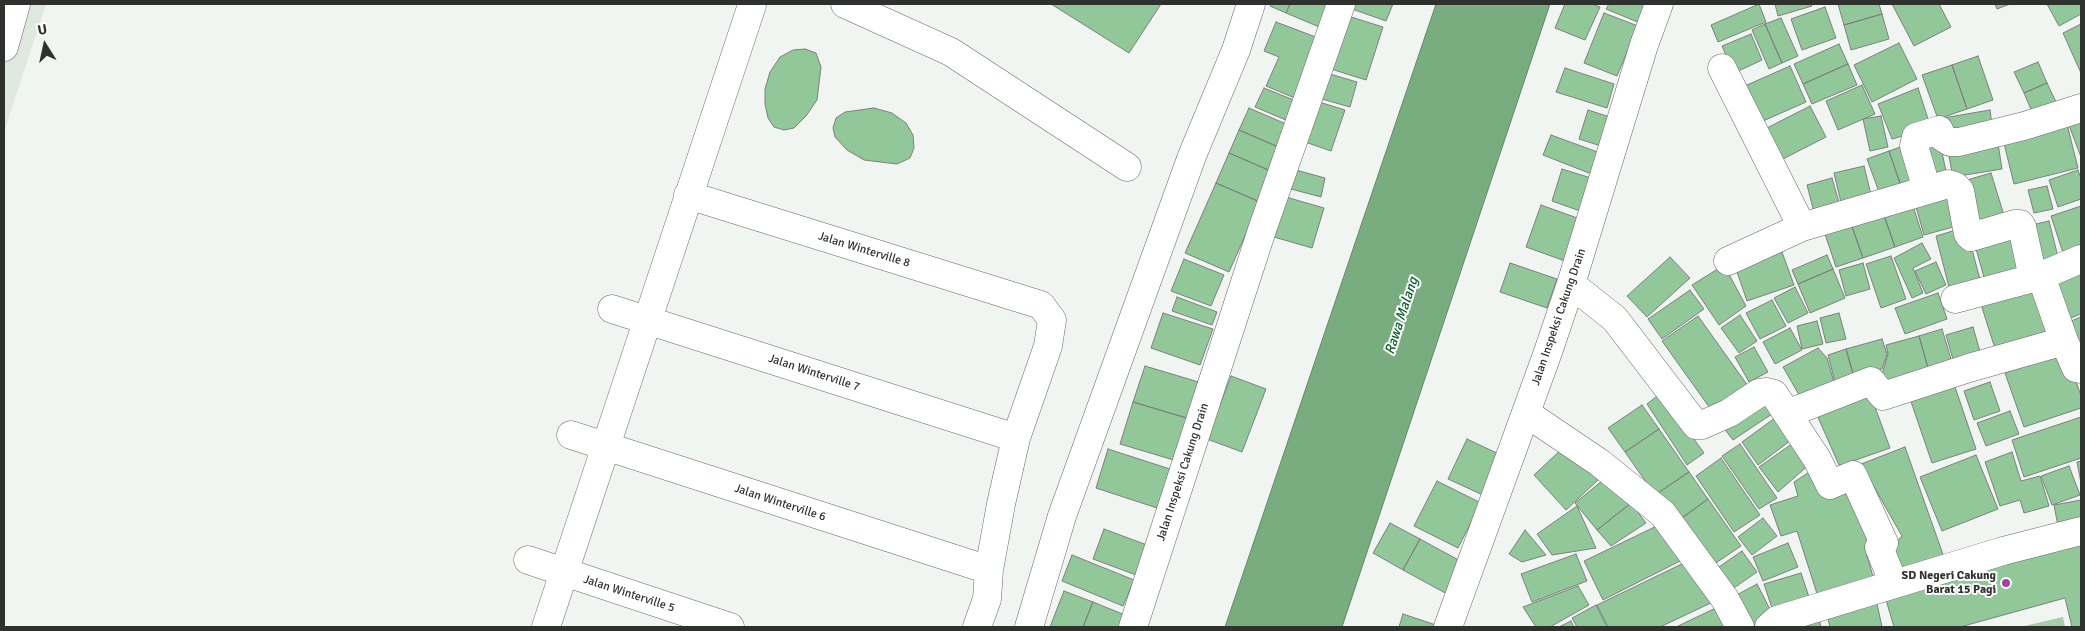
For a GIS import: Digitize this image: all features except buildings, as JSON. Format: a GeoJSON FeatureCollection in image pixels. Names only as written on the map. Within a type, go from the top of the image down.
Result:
{"type":"FeatureCollection","features":[{"type":"Feature","properties":{"kind":"street"},"geometry":{"type":"LineString","coordinates":[[4,47],[16,4]]}},
{"type":"Feature","properties":{"kind":"street"},"geometry":{"type":"LineString","coordinates":[[845,4],[952,52],[1127,167]]}},
{"type":"Feature","properties":{"kind":"street"},"geometry":{"type":"LineString","coordinates":[[1029,627],[1062,516],[1192,156],[1236,50],[1251,4]]}},
{"type":"Feature","properties":{"kind":"street","name":"Jalan Inspeksi Cakung Drain"},"geometry":{"type":"LineString","coordinates":[[1133,627],[1262,230],[1341,4]]}},
{"type":"Feature","properties":{"kind":"street","name":"Jalan Inspeksi Cakung Drain"},"geometry":{"type":"LineString","coordinates":[[1448,627],[1526,414],[1571,284],[1644,45],[1659,4]]}},
{"type":"Feature","properties":{"kind":"street"},"geometry":{"type":"LineString","coordinates":[[546,627],[752,5]]}},
{"type":"Feature","properties":{"kind":"street"},"geometry":{"type":"LineString","coordinates":[[1722,68],[1802,227]]}},
{"type":"Feature","properties":{"kind":"street"},"geometry":{"type":"LineString","coordinates":[[1927,190],[1914,146],[1916,137],[1939,130],[1942,137],[1950,142],[1959,142],[2024,126],[2081,108]]}},
{"type":"Feature","properties":{"kind":"street"},"geometry":{"type":"LineString","coordinates":[[1728,261],[1802,227],[1948,184],[1955,186],[1960,191],[1968,234],[1971,237],[2020,224],[2037,277],[2076,368],[2081,369]]}},
{"type":"Feature","properties":{"kind":"street","name":"Jalan Winterville 8"},"geometry":{"type":"LineString","coordinates":[[688,195],[1040,305],[1052,320],[1048,346],[1016,438]]}},
{"type":"Feature","properties":{"kind":"street"},"geometry":{"type":"LineString","coordinates":[[1955,299],[2037,277],[2081,260]]}},
{"type":"Feature","properties":{"kind":"street"},"geometry":{"type":"LineString","coordinates":[[1571,284],[1615,319],[1696,424],[1702,425],[1729,413],[1759,393],[1767,392],[1774,394],[1816,459],[1830,485],[1853,475],[1884,543],[1879,548],[1894,584]]}},
{"type":"Feature","properties":{"kind":"street","name":"Jalan Winterville 7"},"geometry":{"type":"LineString","coordinates":[[612,310],[1016,438]]}},
{"type":"Feature","properties":{"kind":"street"},"geometry":{"type":"LineString","coordinates":[[1787,414],[1871,381],[1883,396],[1969,368],[2064,341]]}},
{"type":"Feature","properties":{"kind":"street"},"geometry":{"type":"LineString","coordinates":[[1526,414],[1600,463],[1663,514],[1725,599],[1740,627]]}},
{"type":"Feature","properties":{"kind":"street","name":"Jalan Winterville 6"},"geometry":{"type":"LineString","coordinates":[[571,435],[989,570]]}},
{"type":"Feature","properties":{"kind":"street"},"geometry":{"type":"LineString","coordinates":[[977,627],[987,599],[989,570],[1016,438]]}},
{"type":"Feature","properties":{"kind":"street"},"geometry":{"type":"LineString","coordinates":[[1769,627],[1777,620],[1894,584],[2002,551],[2081,531]]}},
{"type":"Feature","properties":{"kind":"street","name":"Jalan Winterville 5"},"geometry":{"type":"LineString","coordinates":[[528,560],[730,627]]}},
{"type":"Feature","properties":{"kind":"shaded area"},"geometry":{"type":"Polygon","coordinates":[[[4,4],[46,4],[4,132],[4,4]]]}},
{"type":"Feature","properties":{"kind":"shaded area"},"geometry":{"type":"Polygon","coordinates":[[[2063,617],[2065,627],[2020,627],[2063,617]]]}},
{"type":"Feature","properties":{"kind":"water","name":"Rawa Malang"},"geometry":{"type":"Polygon","coordinates":[[[1436,4],[1550,4],[1342,627],[1225,627],[1436,4]]]}},
{"type":"Feature","properties":{"kind":"place","name":"SD Negeri Cakung Barat 15 Pagi"},"geometry":{"type":"Point","coordinates":[2006,583]}}]}
